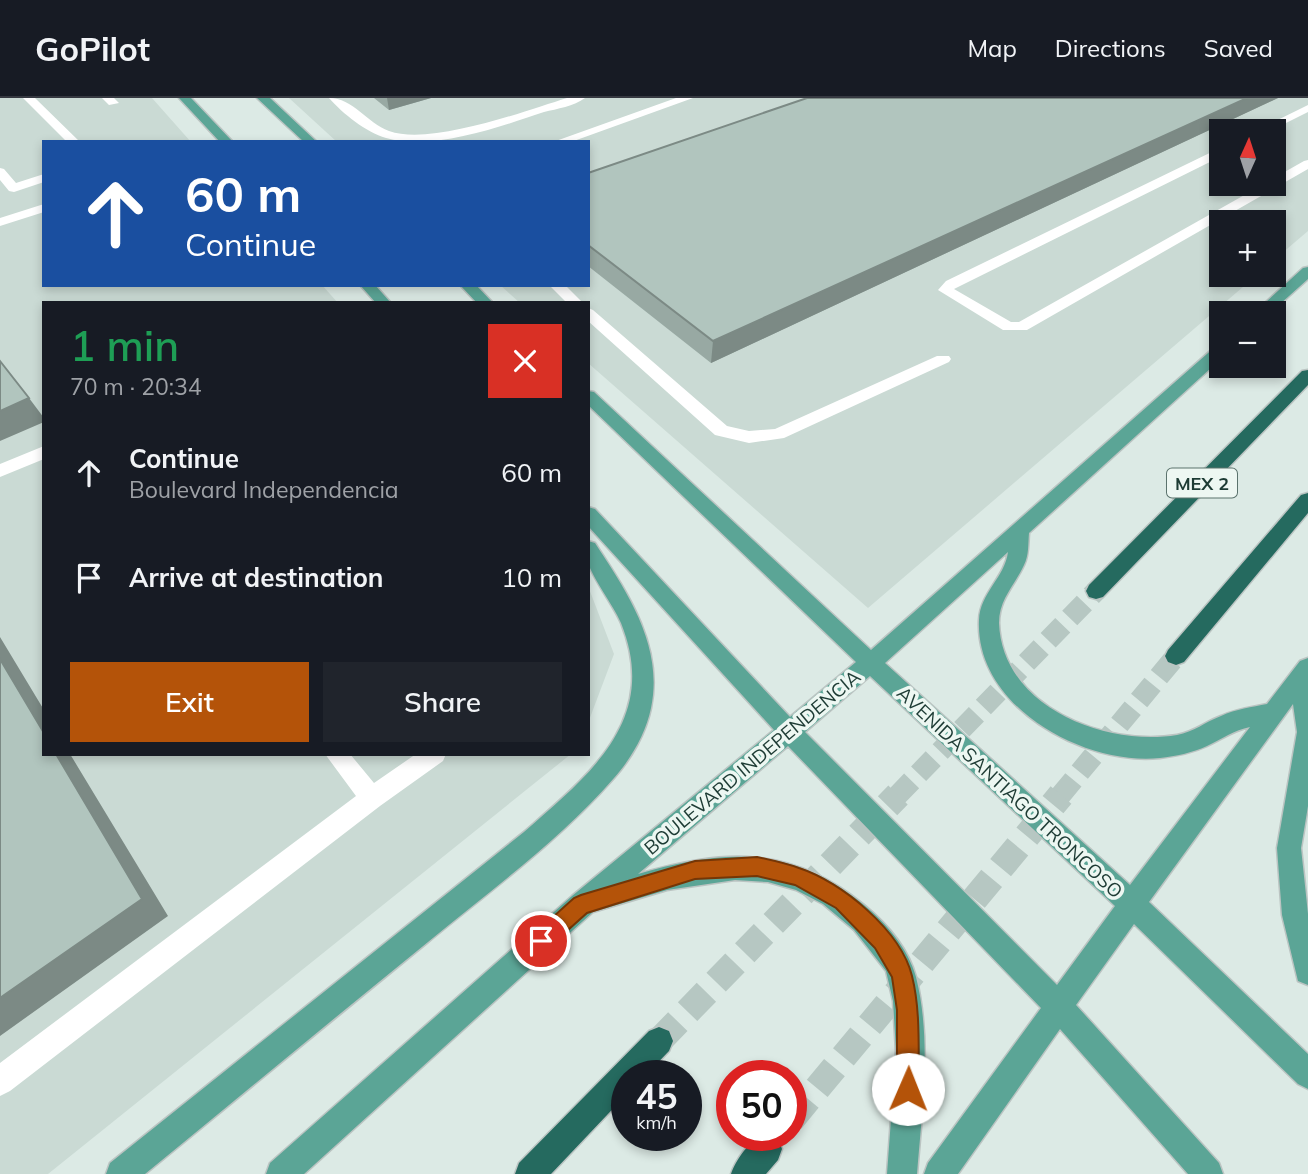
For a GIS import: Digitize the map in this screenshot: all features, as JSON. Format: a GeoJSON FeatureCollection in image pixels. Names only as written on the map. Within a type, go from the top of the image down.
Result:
{"type":"FeatureCollection","features":[{"type":"Feature","properties":{"kind":"highway","name":"MEX 2"},"geometry":{"type":"LineString","coordinates":[[1096,591],[1308,375]]}},
{"type":"Feature","properties":{"kind":"highway"},"geometry":{"type":"LineString","coordinates":[[1177,656],[1308,500]]}},
{"type":"Feature","properties":{"kind":"highway"},"geometry":{"type":"LineString","coordinates":[[530,1174],[659,1041]]}},
{"type":"Feature","properties":{"kind":"highway"},"geometry":{"type":"LineString","coordinates":[[746,1174],[765,1151]]}},
{"type":"Feature","properties":{"kind":"main road"},"geometry":{"type":"LineString","coordinates":[[184,98],[225,140]]}},
{"type":"Feature","properties":{"kind":"main road"},"geometry":{"type":"LineString","coordinates":[[263,98],[309,140]]}},
{"type":"Feature","properties":{"kind":"main road"},"geometry":{"type":"LineString","coordinates":[[1274,301],[1308,271]]}},
{"type":"Feature","properties":{"kind":"main road"},"geometry":{"type":"LineString","coordinates":[[369,287],[382,301]]}},
{"type":"Feature","properties":{"kind":"main road"},"geometry":{"type":"LineString","coordinates":[[469,287],[484,301]]}},
{"type":"Feature","properties":{"kind":"main road","name":"BOULEVARD INDEPENDENCIA"},"geometry":{"type":"LineString","coordinates":[[281,1174],[581,905],[872,662],[1209,361]]}},
{"type":"Feature","properties":{"kind":"main road","name":"AVENIDA SANTIAGO TRONCOSO"},"geometry":{"type":"LineString","coordinates":[[590,398],[976,762],[1132,904],[1308,1074]]}},
{"type":"Feature","properties":{"kind":"main road"},"geometry":{"type":"LineString","coordinates":[[590,516],[790,732],[1060,1008],[1208,1174]]}},
{"type":"Feature","properties":{"kind":"main road"},"geometry":{"type":"LineString","coordinates":[[1019,533],[1016,562],[993,597],[989,624],[993,654],[1004,679],[1032,706],[1069,729],[1114,744],[1140,748],[1189,743],[1230,722],[1278,712]]}},
{"type":"Feature","properties":{"kind":"main road"},"geometry":{"type":"LineString","coordinates":[[121,1174],[531,841],[602,775],[625,742],[640,708],[642,680],[639,642],[624,603],[590,551]]}},
{"type":"Feature","properties":{"kind":"main road"},"geometry":{"type":"LineString","coordinates":[[939,1174],[1132,904],[1278,712],[1304,672]]}},
{"type":"Feature","properties":{"kind":"main road"},"geometry":{"type":"LineString","coordinates":[[1304,672],[1308,732],[1289,848],[1295,915],[1308,971]]}},
{"type":"Feature","properties":{"kind":"main road"},"geometry":{"type":"LineString","coordinates":[[581,905],[695,870],[757,866],[799,877],[843,901],[883,941],[902,974],[907,1010],[909,1067],[902,1174]]}},
{"type":"Feature","properties":{"kind":"lane"},"geometry":{"type":"LineString","coordinates":[[29,98],[72,140]]}},
{"type":"Feature","properties":{"kind":"lane"},"geometry":{"type":"LineString","coordinates":[[335,98],[369,125],[390,136],[403,138],[440,136],[522,116],[579,98]]}},
{"type":"Feature","properties":{"kind":"lane"},"geometry":{"type":"LineString","coordinates":[[565,140],[687,98]]}},
{"type":"Feature","properties":{"kind":"lane"},"geometry":{"type":"LineString","coordinates":[[1286,119],[1308,108]]}},
{"type":"Feature","properties":{"kind":"lane"},"geometry":{"type":"LineString","coordinates":[[1209,156],[951,284],[945,290],[1008,327],[1022,327],[1251,196]]}},
{"type":"Feature","properties":{"kind":"lane"},"geometry":{"type":"LineString","coordinates":[[1286,176],[1308,164]]}},
{"type":"Feature","properties":{"kind":"lane"},"geometry":{"type":"LineString","coordinates":[[0,172],[14,188]]}},
{"type":"Feature","properties":{"kind":"lane"},"geometry":{"type":"LineString","coordinates":[[0,192],[37,180]]}},
{"type":"Feature","properties":{"kind":"lane"},"geometry":{"type":"LineString","coordinates":[[0,222],[42,209]]}},
{"type":"Feature","properties":{"kind":"lane"},"geometry":{"type":"LineString","coordinates":[[558,287],[574,301]]}},
{"type":"Feature","properties":{"kind":"lane"},"geometry":{"type":"LineString","coordinates":[[590,315],[721,431],[749,438],[778,434],[943,359]]}},
{"type":"Feature","properties":{"kind":"lane"},"geometry":{"type":"LineString","coordinates":[[0,471],[42,453]]}},
{"type":"Feature","properties":{"kind":"lane"},"geometry":{"type":"LineString","coordinates":[[338,756],[372,798]]}},
{"type":"Feature","properties":{"kind":"lane"},"geometry":{"type":"LineString","coordinates":[[0,1081],[372,798],[432,756]]}},
{"type":"Feature","properties":{"kind":"shaded area"},"geometry":{"type":"Polygon","coordinates":[[[0,98],[152,98],[189,140],[42,140],[42,287],[324,287],[336,301],[42,301],[42,756],[569,756],[48,1174],[0,1174],[0,98]]]}},
{"type":"Feature","properties":{"kind":"shaded area"},"geometry":{"type":"Polygon","coordinates":[[[289,98],[1308,98],[1308,231],[1286,250],[1286,210],[1209,210],[1209,287],[1243,287],[1227,301],[1209,301],[1209,316],[868,608],[590,365],[590,301],[518,301],[502,287],[590,287],[590,140],[335,140],[289,98]]]}},
{"type":"Feature","properties":{"kind":"shaded area"},"geometry":{"type":"Polygon","coordinates":[[[590,591],[614,654],[590,718],[590,591]]]}},
{"type":"Feature","properties":{"kind":"building"},"geometry":{"type":"Polygon","coordinates":[[[807,98],[1247,98],[713,341],[590,247],[590,172],[807,98]]]}},
{"type":"Feature","properties":{"kind":"building"},"geometry":{"type":"Polygon","coordinates":[[[0,361],[29,398],[0,411],[0,361]]]}},
{"type":"Feature","properties":{"kind":"building"},"geometry":{"type":"Polygon","coordinates":[[[0,659],[42,730],[42,756],[57,756],[142,899],[0,998],[0,659]]]}},
{"type":"Feature","properties":{"kind":"tunnel"},"geometry":{"type":"LineString","coordinates":[[897,796],[1096,591]]}},
{"type":"Feature","properties":{"kind":"tunnel"},"geometry":{"type":"LineString","coordinates":[[1060,796],[1176,656]]}},
{"type":"Feature","properties":{"kind":"tunnel"},"geometry":{"type":"LineString","coordinates":[[659,1041],[898,795]]}},
{"type":"Feature","properties":{"kind":"tunnel"},"geometry":{"type":"LineString","coordinates":[[807,1101],[1061,795]]}},
{"type":"Feature","properties":{"kind":"route"},"geometry":{"type":"LineString","coordinates":[[541,941],[581,905],[695,870],[757,866],[799,877],[843,901],[883,941],[902,974],[907,1010],[908,1089]]}}]}
